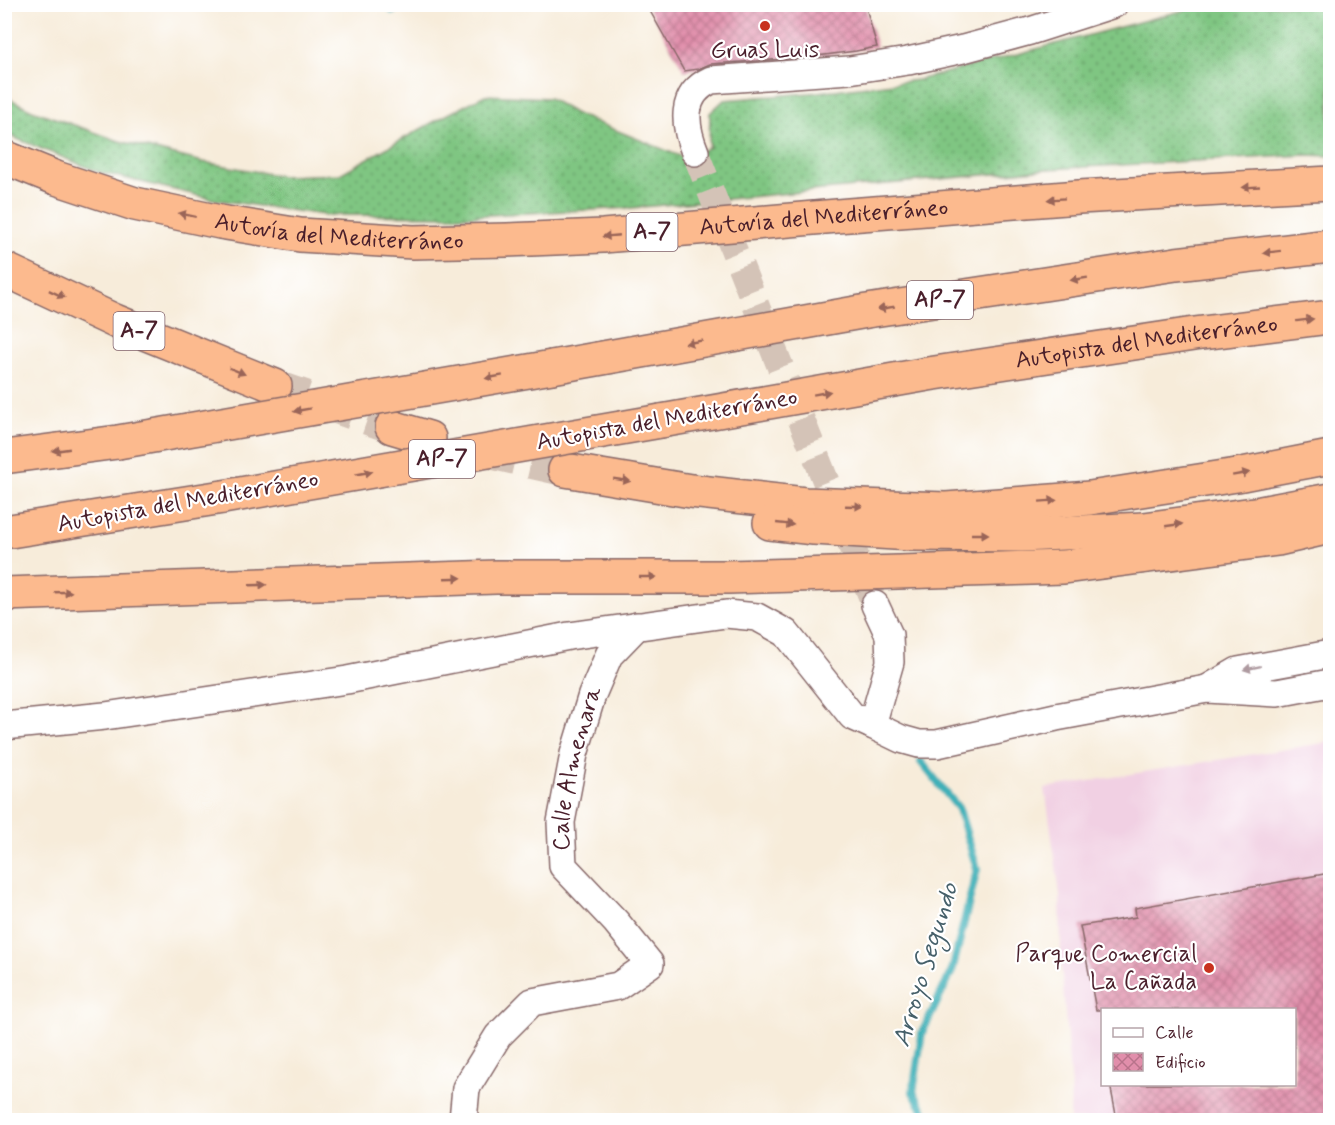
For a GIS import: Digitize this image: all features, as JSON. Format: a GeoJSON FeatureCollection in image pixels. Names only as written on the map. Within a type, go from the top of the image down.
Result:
{"type":"FeatureCollection","features":[{"type":"Feature","properties":{"kind":"highway","name":"Autovía del Mediterráneo"},"geometry":{"type":"LineString","coordinates":[[4,157],[56,178],[135,204],[220,222],[300,235],[413,242],[603,236],[1079,197],[1330,183]]}},
{"type":"Feature","properties":{"kind":"highway","name":"AP-7"},"geometry":{"type":"LineString","coordinates":[[4,457],[118,442],[890,308],[1176,264],[1330,246]]}},
{"type":"Feature","properties":{"kind":"highway","name":"A-7"},"geometry":{"type":"LineString","coordinates":[[4,269],[115,321],[275,386]]}},
{"type":"Feature","properties":{"kind":"highway","name":"Autopista del Mediterráneo"},"geometry":{"type":"LineString","coordinates":[[4,532],[223,497],[939,372],[1194,334],[1330,317]]}},
{"type":"Feature","properties":{"kind":"highway"},"geometry":{"type":"LineString","coordinates":[[392,427],[429,438]]}},
{"type":"Feature","properties":{"kind":"highway"},"geometry":{"type":"LineString","coordinates":[[565,470],[691,491],[805,504],[946,508],[1090,498],[1237,475],[1330,457]]}},
{"type":"Feature","properties":{"kind":"highway"},"geometry":{"type":"LineString","coordinates":[[691,491],[764,522],[814,528],[922,534],[1021,535],[1144,529],[1261,513],[1330,500]]}},
{"type":"Feature","properties":{"kind":"highway"},"geometry":{"type":"LineString","coordinates":[[4,594],[496,577],[728,577],[1064,567],[1278,539],[1330,527]]}},
{"type":"Feature","properties":{"kind":"street"},"geometry":{"type":"LineString","coordinates":[[695,152],[688,134],[686,119],[688,108],[696,92],[711,80],[849,70],[899,62],[963,49],[1030,31],[1114,4]]}},
{"type":"Feature","properties":{"kind":"street"},"geometry":{"type":"LineString","coordinates":[[872,725],[890,662],[889,635],[875,605]]}},
{"type":"Feature","properties":{"kind":"street"},"geometry":{"type":"LineString","coordinates":[[4,726],[105,716],[347,680],[568,636],[726,614],[757,617],[786,633],[852,716],[902,739],[919,744],[937,744],[1056,717],[1208,689],[1277,693],[1330,684]]}},
{"type":"Feature","properties":{"kind":"street","name":"Calle Almenara"},"geometry":{"type":"LineString","coordinates":[[463,1120],[466,1088],[498,1036],[532,1002],[618,986],[650,964],[616,922],[563,866],[561,822],[574,754],[592,695],[609,655],[637,626]]}},
{"type":"Feature","properties":{"kind":"street"},"geometry":{"type":"LineString","coordinates":[[1208,689],[1238,671],[1330,654]]}},
{"type":"Feature","properties":{"kind":"street"},"geometry":{"type":"LineString","coordinates":[[1248,691],[1302,672],[1330,668]]}},
{"type":"Feature","properties":{"kind":"shaded area"},"geometry":{"type":"Polygon","coordinates":[[[1330,742],[1330,1120],[1070,1120],[1071,1088],[1061,961],[1060,895],[1045,788],[1330,742]]]}},
{"type":"Feature","properties":{"kind":"green space"},"geometry":{"type":"Polygon","coordinates":[[[1204,5],[1330,5],[1330,156],[1307,155],[1047,169],[631,208],[468,216],[324,215],[217,200],[99,172],[5,134],[4,96],[32,110],[119,141],[203,162],[282,176],[340,174],[485,95],[549,98],[576,114],[687,159],[709,147],[710,113],[724,100],[810,93],[918,80],[1204,5]]]}},
{"type":"Feature","properties":{"kind":"building","name":"Gruas Luis"},"geometry":{"type":"Polygon","coordinates":[[[646,4],[865,4],[877,47],[801,58],[710,64],[684,71],[646,4]]]}},
{"type":"Feature","properties":{"kind":"building","name":"Parque Comercial La Cañada"},"geometry":{"type":"Polygon","coordinates":[[[1330,873],[1330,1120],[1117,1120],[1110,1086],[1296,1086],[1296,1008],[1101,1008],[1101,1010],[1096,1010],[1080,926],[1136,917],[1135,908],[1330,873]]]}},
{"type":"Feature","properties":{"kind":"waterway","name":"Arroyo Segundo"},"geometry":{"type":"LineString","coordinates":[[386,4],[393,11]]}},
{"type":"Feature","properties":{"kind":"waterway","name":"Arroyo Segundo"},"geometry":{"type":"LineString","coordinates":[[921,762],[959,809],[977,869],[952,971],[922,1033],[913,1092],[929,1120]]}},
{"type":"Feature","properties":{"kind":"tunnel"},"geometry":{"type":"LineString","coordinates":[[695,152],[875,605]]}},
{"type":"Feature","properties":{"kind":"tunnel"},"geometry":{"type":"LineString","coordinates":[[275,386],[392,427]]}},
{"type":"Feature","properties":{"kind":"tunnel"},"geometry":{"type":"LineString","coordinates":[[483,451],[565,470]]}},
{"type":"Feature","properties":{"kind":"place","name":"Gruas Luis"},"geometry":{"type":"Point","coordinates":[765,26]}},
{"type":"Feature","properties":{"kind":"place","name":"Parque Comercial La Cañada"},"geometry":{"type":"Point","coordinates":[1209,968]}}]}
